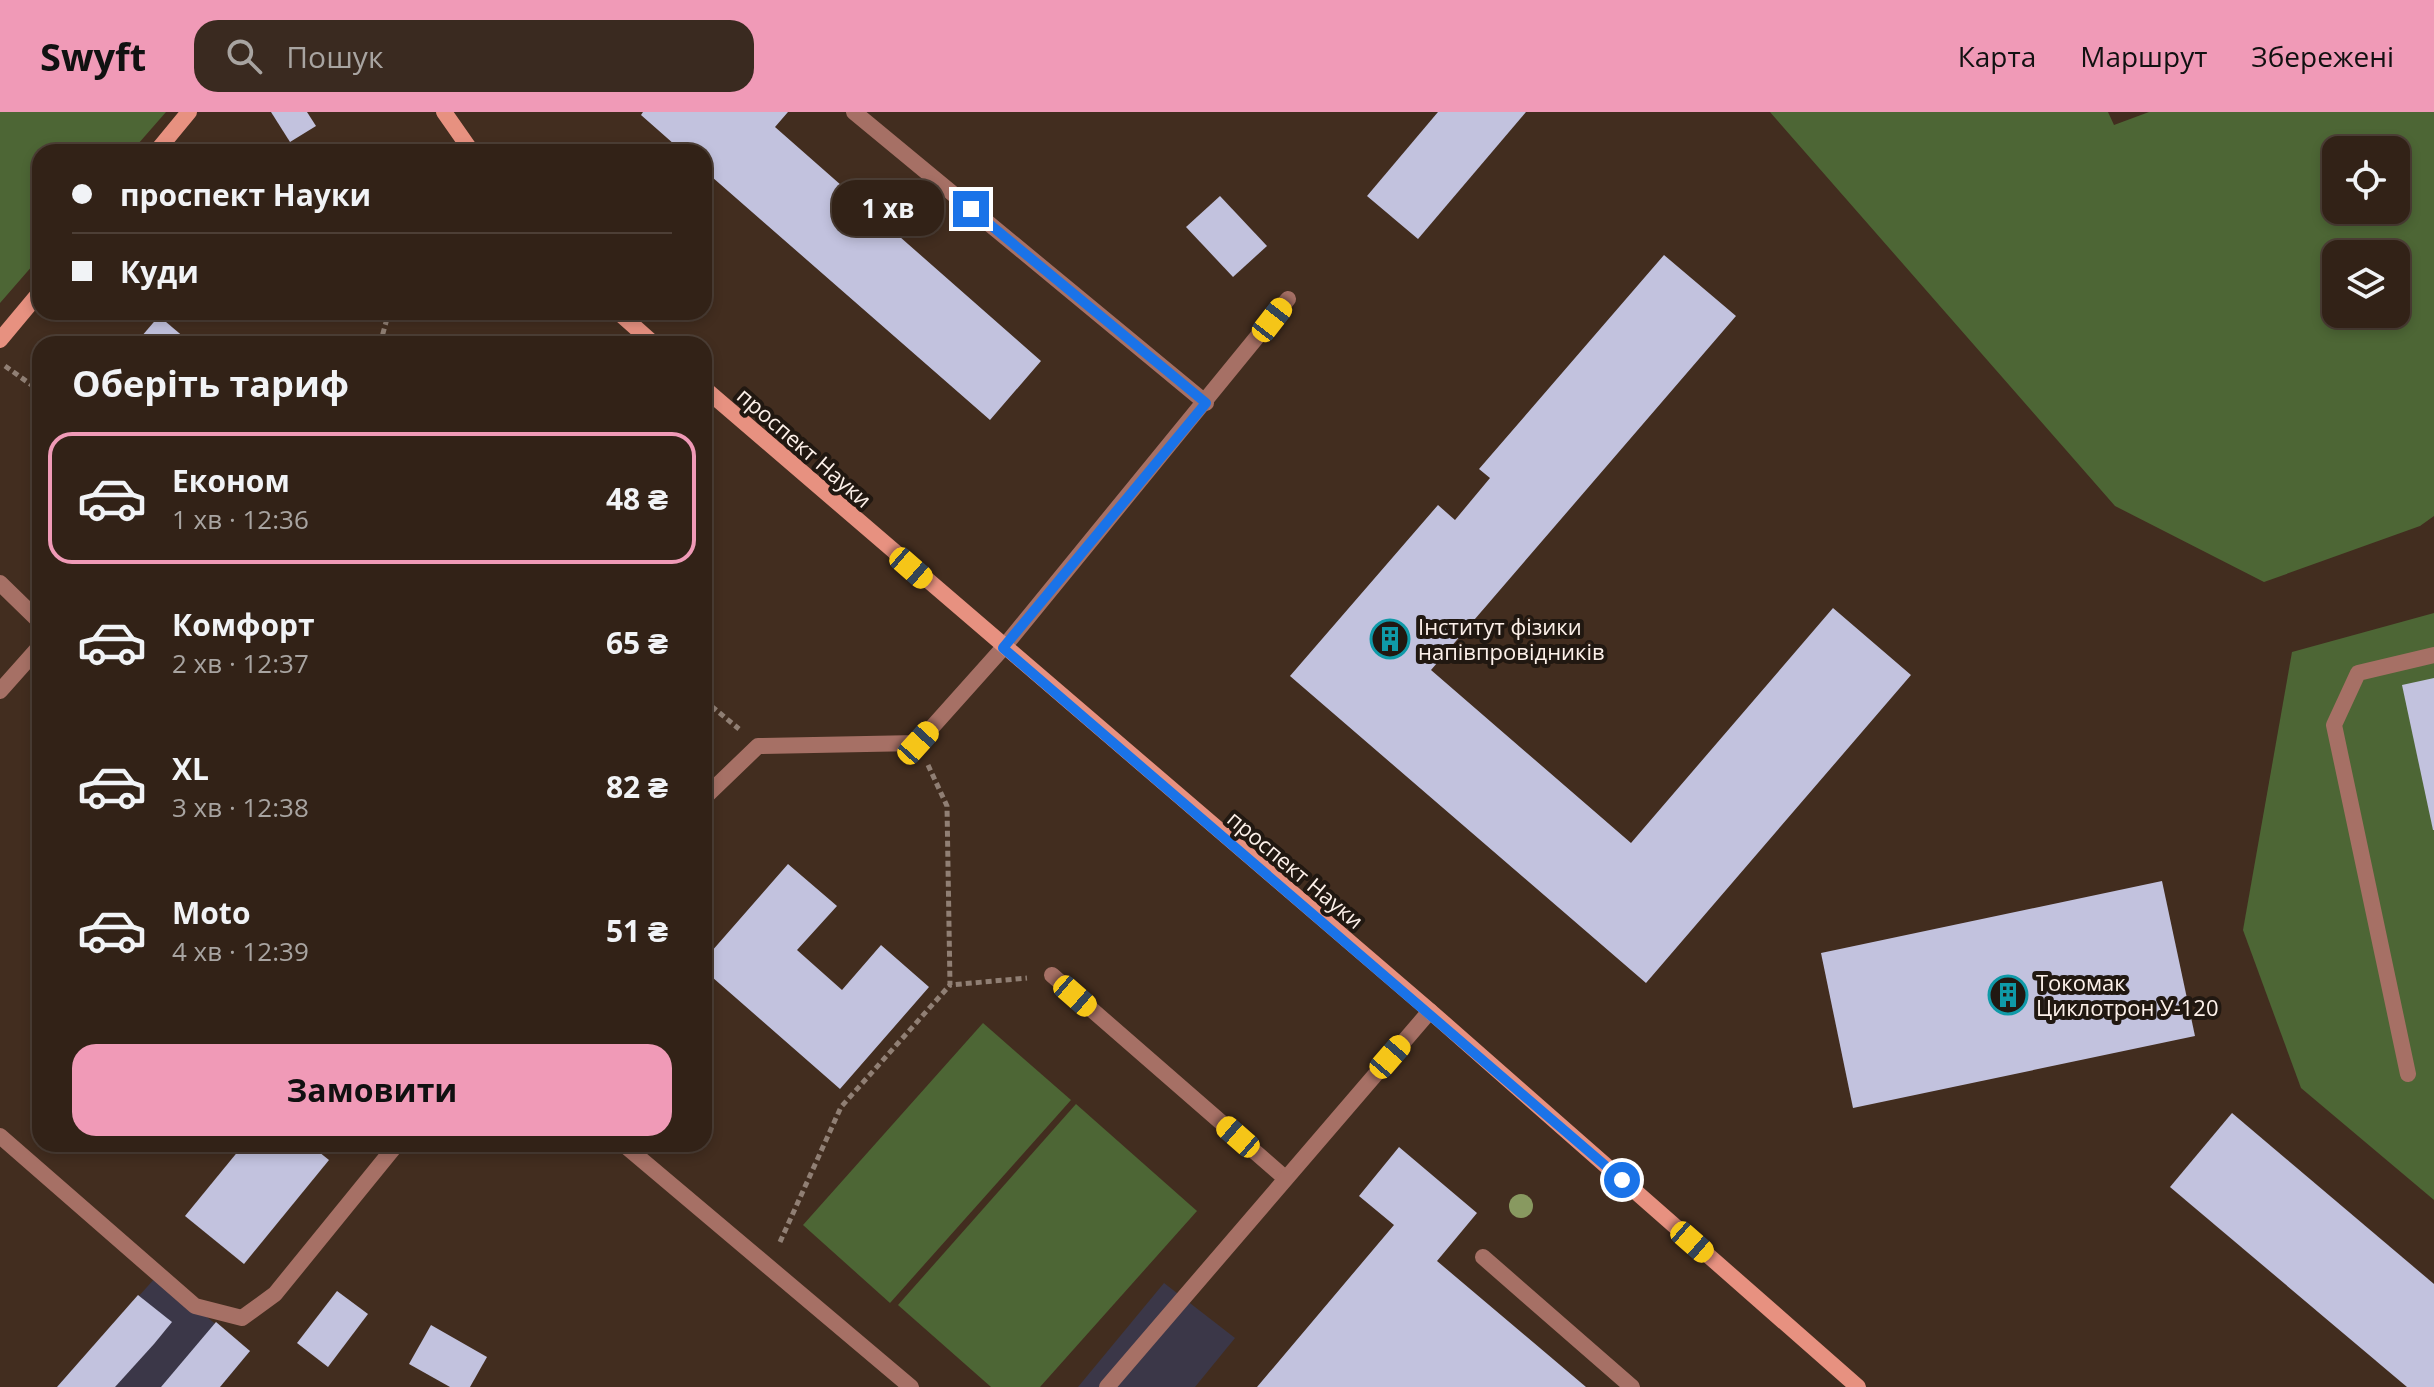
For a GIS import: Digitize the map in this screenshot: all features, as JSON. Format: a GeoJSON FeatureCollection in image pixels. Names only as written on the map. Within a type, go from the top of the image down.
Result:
{"type":"FeatureCollection","features":[{"type":"Feature","properties":{"kind":"main road"},"geometry":{"type":"LineString","coordinates":[[163,144],[189,112]]}},
{"type":"Feature","properties":{"kind":"main road"},"geometry":{"type":"LineString","coordinates":[[444,112],[466,144]]}},
{"type":"Feature","properties":{"kind":"main road"},"geometry":{"type":"LineString","coordinates":[[0,340],[32,302]]}},
{"type":"Feature","properties":{"kind":"main road"},"geometry":{"type":"LineString","coordinates":[[627,320],[645,336]]}},
{"type":"Feature","properties":{"kind":"main road","name":"проспект Науки"},"geometry":{"type":"LineString","coordinates":[[712,395],[1003,648],[1430,1011],[1858,1387]]}},
{"type":"Feature","properties":{"kind":"lane"},"geometry":{"type":"LineString","coordinates":[[854,112],[1206,403]]}},
{"type":"Feature","properties":{"kind":"lane"},"geometry":{"type":"LineString","coordinates":[[712,790],[758,746],[918,743],[1003,648],[1288,299]]}},
{"type":"Feature","properties":{"kind":"lane"},"geometry":{"type":"LineString","coordinates":[[0,583],[32,614]]}},
{"type":"Feature","properties":{"kind":"lane"},"geometry":{"type":"LineString","coordinates":[[0,691],[32,655]]}},
{"type":"Feature","properties":{"kind":"lane"},"geometry":{"type":"LineString","coordinates":[[2408,1074],[2334,725],[2358,673],[2434,655]]}},
{"type":"Feature","properties":{"kind":"lane"},"geometry":{"type":"LineString","coordinates":[[1052,975],[1285,1178]]}},
{"type":"Feature","properties":{"kind":"lane"},"geometry":{"type":"LineString","coordinates":[[1107,1387],[1430,1011]]}},
{"type":"Feature","properties":{"kind":"lane"},"geometry":{"type":"LineString","coordinates":[[0,1136],[195,1306],[242,1318],[275,1294],[390,1152]]}},
{"type":"Feature","properties":{"kind":"lane"},"geometry":{"type":"LineString","coordinates":[[633,1152],[911,1387]]}},
{"type":"Feature","properties":{"kind":"lane"},"geometry":{"type":"LineString","coordinates":[[1483,1257],[1632,1387]]}},
{"type":"Feature","properties":{"kind":"path"},"geometry":{"type":"LineString","coordinates":[[0,362],[32,385]]}},
{"type":"Feature","properties":{"kind":"path"},"geometry":{"type":"LineString","coordinates":[[712,707],[758,746]]}},
{"type":"Feature","properties":{"kind":"path"},"geometry":{"type":"LineString","coordinates":[[918,743],[947,806],[950,985]]}},
{"type":"Feature","properties":{"kind":"path"},"geometry":{"type":"LineString","coordinates":[[770,1265],[841,1107],[950,985],[1052,975]]}},
{"type":"Feature","properties":{"kind":"shaded area"},"geometry":{"type":"Polygon","coordinates":[[[156,1277],[250,1351],[220,1387],[57,1387],[156,1277]]]}},
{"type":"Feature","properties":{"kind":"shaded area"},"geometry":{"type":"Polygon","coordinates":[[[1164,1283],[1235,1338],[1195,1387],[1078,1387],[1164,1283]]]}},
{"type":"Feature","properties":{"kind":"green space"},"geometry":{"type":"Polygon","coordinates":[[[0,112],[166,112],[138,144],[32,144],[32,266],[0,303],[0,112]]]}},
{"type":"Feature","properties":{"kind":"green space"},"geometry":{"type":"Polygon","coordinates":[[[1770,112],[2108,112],[2114,125],[2149,112],[2434,112],[2434,516],[2420,526],[2264,582],[2115,506],[1770,112]]]}},
{"type":"Feature","properties":{"kind":"green space"},"geometry":{"type":"Polygon","coordinates":[[[2434,613],[2434,1200],[2301,1088],[2243,930],[2292,652],[2434,613]]]}},
{"type":"Feature","properties":{"kind":"green space"},"geometry":{"type":"Polygon","coordinates":[[[983,1023],[1071,1100],[890,1303],[803,1225],[983,1023]]]}},
{"type":"Feature","properties":{"kind":"green space"},"geometry":{"type":"Polygon","coordinates":[[[1076,1104],[1197,1211],[1040,1387],[991,1387],[898,1305],[1076,1104]]]}},
{"type":"Feature","properties":{"kind":"building"},"geometry":{"type":"Polygon","coordinates":[[[271,112],[307,112],[316,126],[290,142],[271,112]]]}},
{"type":"Feature","properties":{"kind":"building"},"geometry":{"type":"Polygon","coordinates":[[[643,112],[788,112],[775,127],[1041,361],[990,420],[712,177],[712,144],[674,144],[641,115],[643,112]]]}},
{"type":"Feature","properties":{"kind":"building"},"geometry":{"type":"Polygon","coordinates":[[[1438,112],[1526,112],[1418,239],[1367,196],[1438,112]]]}},
{"type":"Feature","properties":{"kind":"building"},"geometry":{"type":"Polygon","coordinates":[[[1220,196],[1267,246],[1233,277],[1186,227],[1220,196]]]}},
{"type":"Feature","properties":{"kind":"building","name":"Інститут фізики напівпровідників"},"geometry":{"type":"Polygon","coordinates":[[[1664,255],[1736,316],[1431,670],[1631,843],[1833,608],[1911,675],[1646,983],[1290,676],[1438,505],[1455,520],[1490,478],[1479,469],[1664,255]]]}},
{"type":"Feature","properties":{"kind":"building"},"geometry":{"type":"Polygon","coordinates":[[[156,320],[164,320],[183,336],[142,336],[156,320]]]}},
{"type":"Feature","properties":{"kind":"building"},"geometry":{"type":"Polygon","coordinates":[[[2434,678],[2434,830],[2433,830],[2402,685],[2434,678]]]}},
{"type":"Feature","properties":{"kind":"building"},"geometry":{"type":"Polygon","coordinates":[[[788,864],[837,906],[797,950],[842,990],[881,945],[929,987],[840,1089],[712,977],[712,951],[788,864]]]}},
{"type":"Feature","properties":{"kind":"building","name":"Токомак Циклотрон У-120"},"geometry":{"type":"Polygon","coordinates":[[[2162,881],[2195,1036],[1853,1108],[1821,953],[2162,881]]]}},
{"type":"Feature","properties":{"kind":"building"},"geometry":{"type":"Polygon","coordinates":[[[2232,1113],[2434,1284],[2434,1387],[2407,1387],[2170,1187],[2232,1113]]]}},
{"type":"Feature","properties":{"kind":"building"},"geometry":{"type":"Polygon","coordinates":[[[1399,1147],[1477,1213],[1437,1261],[1586,1387],[1257,1387],[1394,1225],[1359,1196],[1399,1147]]]}},
{"type":"Feature","properties":{"kind":"building"},"geometry":{"type":"Polygon","coordinates":[[[237,1152],[319,1152],[329,1160],[244,1264],[185,1216],[237,1152]]]}},
{"type":"Feature","properties":{"kind":"building"},"geometry":{"type":"Polygon","coordinates":[[[337,1291],[368,1314],[328,1367],[297,1343],[337,1291]]]}},
{"type":"Feature","properties":{"kind":"building"},"geometry":{"type":"Polygon","coordinates":[[[138,1295],[172,1322],[154,1344],[115,1387],[57,1387],[138,1295]]]}},
{"type":"Feature","properties":{"kind":"building"},"geometry":{"type":"Polygon","coordinates":[[[216,1322],[250,1351],[220,1387],[161,1387],[216,1322]]]}},
{"type":"Feature","properties":{"kind":"building"},"geometry":{"type":"Polygon","coordinates":[[[431,1325],[487,1357],[470,1387],[450,1387],[409,1364],[431,1325]]]}},
{"type":"Feature","properties":{"kind":"place","name":"Інститут фізики напівпровідників"},"geometry":{"type":"Point","coordinates":[1390,639]}},
{"type":"Feature","properties":{"kind":"place","name":"Токомак Циклотрон У-120"},"geometry":{"type":"Point","coordinates":[2008,995]}},
{"type":"Feature","properties":{"kind":"route"},"geometry":{"type":"LineString","coordinates":[[971,209],[1206,403],[1003,648],[1430,1011],[1622,1180]]}}]}
